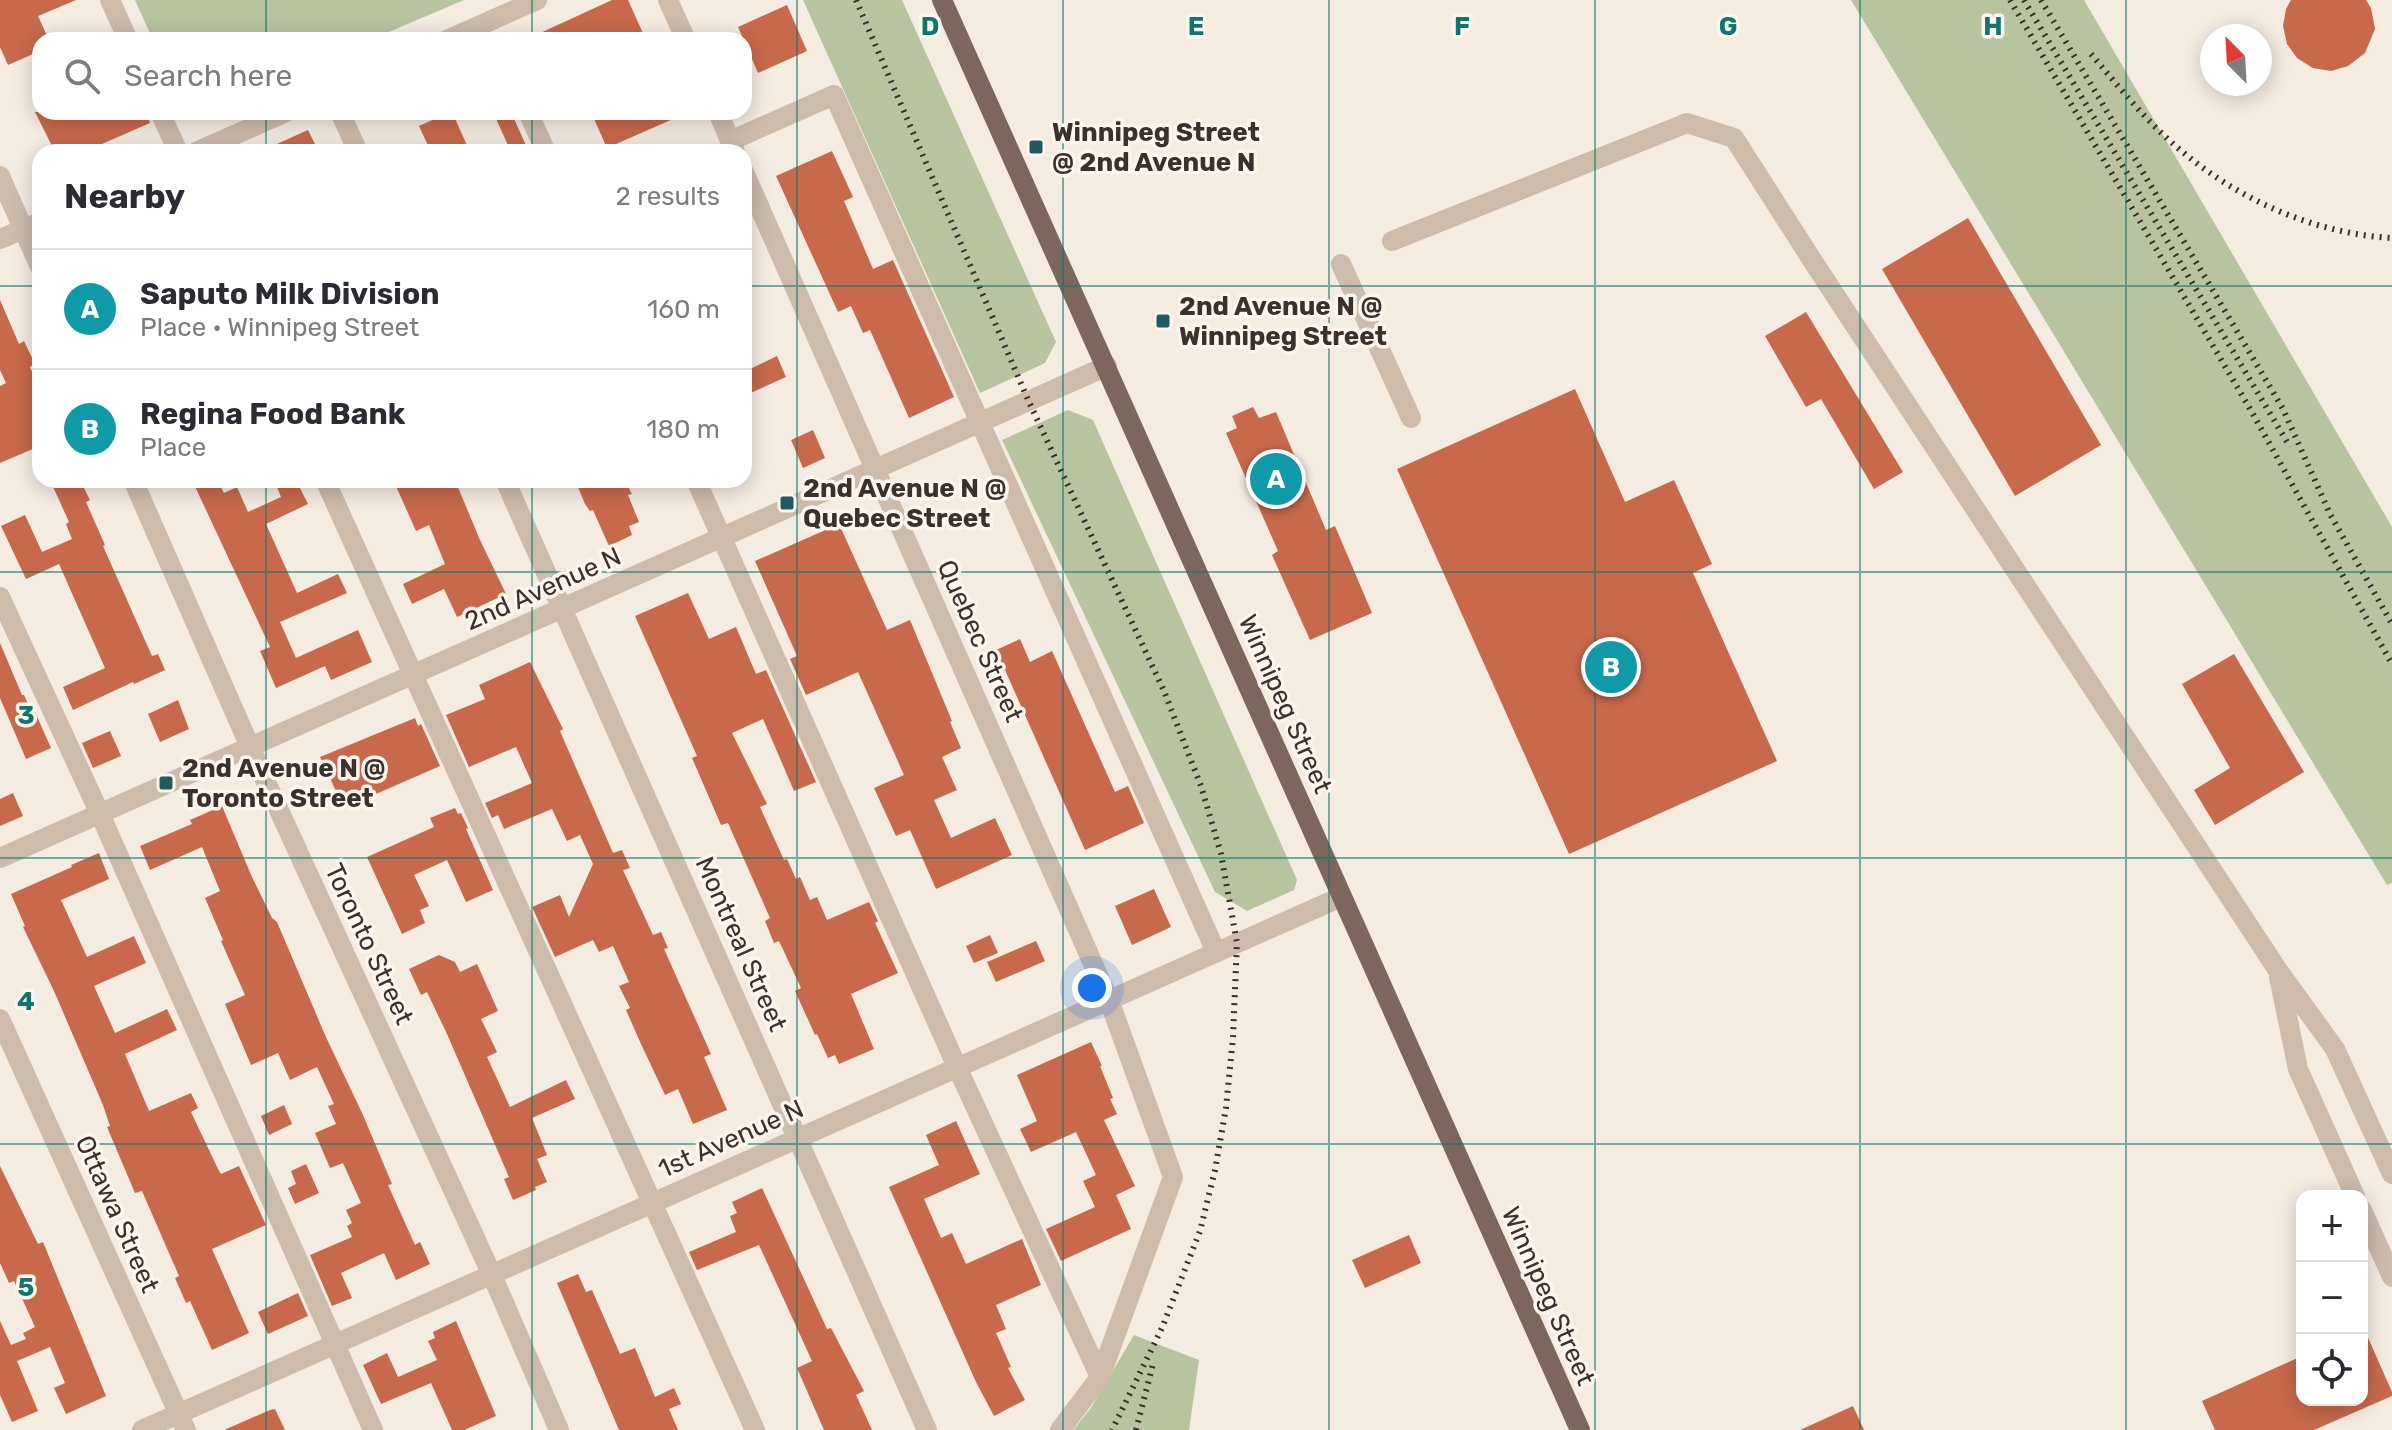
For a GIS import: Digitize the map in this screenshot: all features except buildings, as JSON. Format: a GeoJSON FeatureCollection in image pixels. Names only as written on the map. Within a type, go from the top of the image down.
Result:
{"type":"FeatureCollection","features":[{"type":"Feature","properties":{"kind":"main road","name":"Winnipeg Street"},"geometry":{"type":"LineString","coordinates":[[942,0],[1580,1430]]}},
{"type":"Feature","properties":{"kind":"street"},"geometry":{"type":"LineString","coordinates":[[110,0],[124,32]]}},
{"type":"Feature","properties":{"kind":"street"},"geometry":{"type":"LineString","coordinates":[[491,31],[537,0]]}},
{"type":"Feature","properties":{"kind":"street"},"geometry":{"type":"LineString","coordinates":[[668,0],[682,32]]}},
{"type":"Feature","properties":{"kind":"street"},"geometry":{"type":"LineString","coordinates":[[737,144],[834,95],[1216,952]]}},
{"type":"Feature","properties":{"kind":"street"},"geometry":{"type":"LineString","coordinates":[[164,120],[174,144]]}},
{"type":"Feature","properties":{"kind":"street"},"geometry":{"type":"LineString","coordinates":[[214,144],[268,120]]}},
{"type":"Feature","properties":{"kind":"street"},"geometry":{"type":"LineString","coordinates":[[344,120],[354,144]]}},
{"type":"Feature","properties":{"kind":"street"},"geometry":{"type":"LineString","coordinates":[[532,120],[542,144]]}},
{"type":"Feature","properties":{"kind":"street"},"geometry":{"type":"LineString","coordinates":[[722,120],[732,144]]}},
{"type":"Feature","properties":{"kind":"street"},"geometry":{"type":"LineString","coordinates":[[1392,241],[1687,123],[1734,138],[2277,969],[2335,1049],[2392,1174]]}},
{"type":"Feature","properties":{"kind":"street"},"geometry":{"type":"LineString","coordinates":[[0,176],[32,225],[0,239]]}},
{"type":"Feature","properties":{"kind":"street","name":"Quebec Street"},"geometry":{"type":"LineString","coordinates":[[752,190],[1109,1000],[1173,1177],[1100,1377],[1060,1430]]}},
{"type":"Feature","properties":{"kind":"street"},"geometry":{"type":"LineString","coordinates":[[1341,264],[1411,418]]}},
{"type":"Feature","properties":{"kind":"street","name":"2nd Avenue N"},"geometry":{"type":"LineString","coordinates":[[0,858],[1107,366]]}},
{"type":"Feature","properties":{"kind":"street","name":"Toronto Street"},"geometry":{"type":"LineString","coordinates":[[137,488],[250,747],[492,1275],[559,1430]]}},
{"type":"Feature","properties":{"kind":"street"},"geometry":{"type":"LineString","coordinates":[[329,488],[755,1430]]}},
{"type":"Feature","properties":{"kind":"street","name":"Montreal Street"},"geometry":{"type":"LineString","coordinates":[[509,488],[927,1430]]}},
{"type":"Feature","properties":{"kind":"street"},"geometry":{"type":"LineString","coordinates":[[700,488],[957,1067],[1100,1377]]}},
{"type":"Feature","properties":{"kind":"street"},"geometry":{"type":"LineString","coordinates":[[0,597],[100,814],[373,1430]]}},
{"type":"Feature","properties":{"kind":"street","name":"1st Avenue N"},"geometry":{"type":"LineString","coordinates":[[142,1430],[182,1422],[335,1344],[1341,897]]}},
{"type":"Feature","properties":{"kind":"street"},"geometry":{"type":"LineString","coordinates":[[2277,969],[2298,1069],[2352,1190]]}},
{"type":"Feature","properties":{"kind":"street","name":"Ottawa Street"},"geometry":{"type":"LineString","coordinates":[[0,1019],[182,1422]]}},
{"type":"Feature","properties":{"kind":"street"},"geometry":{"type":"LineString","coordinates":[[2368,1223],[2392,1277]]}},
{"type":"Feature","properties":{"kind":"green space"},"geometry":{"type":"Polygon","coordinates":[[[135,0],[464,0],[389,32],[149,32],[135,0]]]}},
{"type":"Feature","properties":{"kind":"green space"},"geometry":{"type":"Polygon","coordinates":[[[803,0],[902,0],[1056,342],[1045,363],[980,393],[803,0]]]}},
{"type":"Feature","properties":{"kind":"green space"},"geometry":{"type":"Polygon","coordinates":[[[1851,0],[2084,0],[2392,527],[2392,883],[2387,885],[1851,0]]]}},
{"type":"Feature","properties":{"kind":"green space"},"geometry":{"type":"Polygon","coordinates":[[[1068,410],[1093,420],[1297,880],[1294,890],[1247,911],[1215,892],[1002,440],[1068,410]]]}},
{"type":"Feature","properties":{"kind":"green space"},"geometry":{"type":"Polygon","coordinates":[[[1134,1335],[1199,1360],[1189,1430],[1073,1430],[1091,1408],[1134,1335]]]}},
{"type":"Feature","properties":{"kind":"railway"},"geometry":{"type":"LineString","coordinates":[[856,0],[1029,402],[1164,691],[1201,786],[1221,854],[1237,943],[1226,1108],[1200,1231],[1162,1328],[1112,1430]]}},
{"type":"Feature","properties":{"kind":"railway"},"geometry":{"type":"LineString","coordinates":[[2010,0],[2253,414],[2392,664]]}},
{"type":"Feature","properties":{"kind":"railway"},"geometry":{"type":"LineString","coordinates":[[2024,0],[2290,447]]}},
{"type":"Feature","properties":{"kind":"railway"},"geometry":{"type":"LineString","coordinates":[[2041,0],[2283,409],[2330,514],[2392,624]]}},
{"type":"Feature","properties":{"kind":"railway"},"geometry":{"type":"LineString","coordinates":[[2091,54],[2159,130],[2184,153],[2230,186],[2308,222],[2336,230],[2392,238]]}},
{"type":"Feature","properties":{"kind":"railway"},"geometry":{"type":"LineString","coordinates":[[1136,1430],[1153,1364]]}},
{"type":"Feature","properties":{"kind":"place","name":"Winnipeg Street @ 2nd Avenue N"},"geometry":{"type":"Point","coordinates":[1036,147]}},
{"type":"Feature","properties":{"kind":"place","name":"2nd Avenue N @ Winnipeg Street"},"geometry":{"type":"Point","coordinates":[1163,321]}},
{"type":"Feature","properties":{"kind":"place","name":"Saputo Milk Division"},"geometry":{"type":"Point","coordinates":[1276,479]}},
{"type":"Feature","properties":{"kind":"place","name":"2nd Avenue N @ Quebec Street"},"geometry":{"type":"Point","coordinates":[787,503]}},
{"type":"Feature","properties":{"kind":"place","name":"Regina Food Bank"},"geometry":{"type":"Point","coordinates":[1611,667]}},
{"type":"Feature","properties":{"kind":"place","name":"2nd Avenue N @ Toronto Street"},"geometry":{"type":"Point","coordinates":[166,783]}}]}
